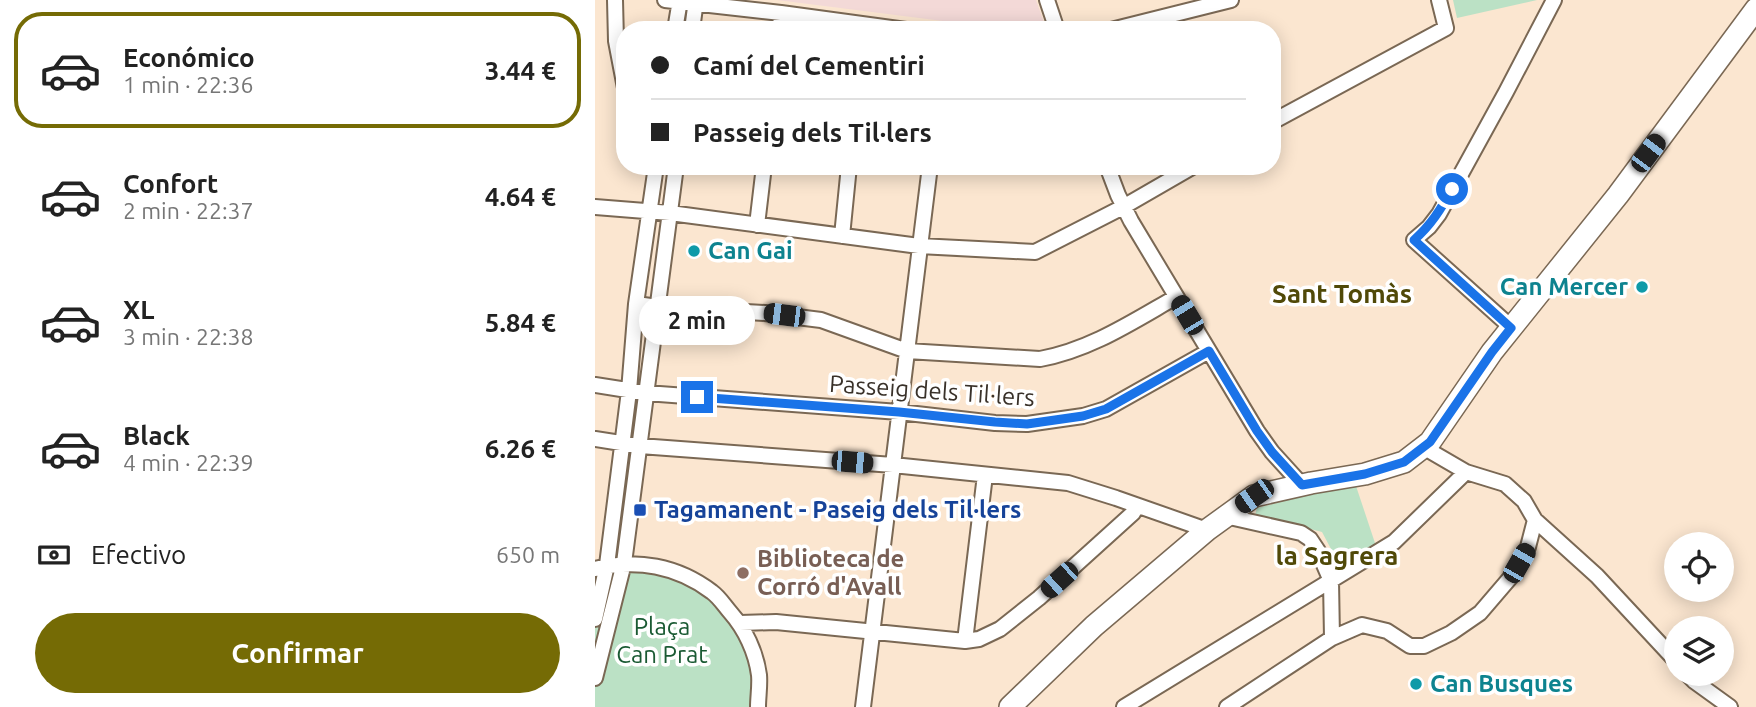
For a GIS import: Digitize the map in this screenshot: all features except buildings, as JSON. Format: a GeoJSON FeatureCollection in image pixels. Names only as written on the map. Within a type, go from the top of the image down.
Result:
{"type":"FeatureCollection","features":[{"type":"Feature","properties":{"kind":"street"},"geometry":{"type":"LineString","coordinates":[[615,0],[616,46]]}},
{"type":"Feature","properties":{"kind":"street"},"geometry":{"type":"LineString","coordinates":[[666,0],[695,1],[829,21]]}},
{"type":"Feature","properties":{"kind":"street"},"geometry":{"type":"LineString","coordinates":[[676,21],[680,0]]}},
{"type":"Feature","properties":{"kind":"street"},"geometry":{"type":"LineString","coordinates":[[1047,0],[1054,21]]}},
{"type":"Feature","properties":{"kind":"street"},"geometry":{"type":"LineString","coordinates":[[1147,21],[1231,0]]}},
{"type":"Feature","properties":{"kind":"street"},"geometry":{"type":"LineString","coordinates":[[1281,117],[1446,28],[1439,0]]}},
{"type":"Feature","properties":{"kind":"street"},"geometry":{"type":"LineString","coordinates":[[1511,328],[1414,240],[1439,214],[1554,0]]}},
{"type":"Feature","properties":{"kind":"street"},"geometry":{"type":"LineString","coordinates":[[693,21],[695,1]]}},
{"type":"Feature","properties":{"kind":"street"},"geometry":{"type":"LineString","coordinates":[[1017,705],[1094,626],[1207,530],[1254,496],[1365,474],[1404,462],[1430,442],[1492,352],[1618,195],[1756,9]]}},
{"type":"Feature","properties":{"kind":"street"},"geometry":{"type":"LineString","coordinates":[[781,21],[782,13]]}},
{"type":"Feature","properties":{"kind":"street"},"geometry":{"type":"LineString","coordinates":[[595,619],[629,391],[636,304],[655,175]]}},
{"type":"Feature","properties":{"kind":"street"},"geometry":{"type":"LineString","coordinates":[[595,678],[624,564],[675,175]]}},
{"type":"Feature","properties":{"kind":"street"},"geometry":{"type":"LineString","coordinates":[[757,225],[763,175]]}},
{"type":"Feature","properties":{"kind":"street"},"geometry":{"type":"LineString","coordinates":[[842,236],[848,175]]}},
{"type":"Feature","properties":{"kind":"street"},"geometry":{"type":"LineString","coordinates":[[863,707],[929,175]]}},
{"type":"Feature","properties":{"kind":"street"},"geometry":{"type":"LineString","coordinates":[[1111,175],[1123,206],[1257,431],[1302,485]]}},
{"type":"Feature","properties":{"kind":"street"},"geometry":{"type":"LineString","coordinates":[[595,207],[670,213],[919,246],[1035,252],[1178,175]]}},
{"type":"Feature","properties":{"kind":"street"},"geometry":{"type":"LineString","coordinates":[[636,304],[765,313],[821,320],[907,351],[1040,359],[1059,356],[1088,345],[1176,297]]}},
{"type":"Feature","properties":{"kind":"street","name":"Passeig dels Til·lers"},"geometry":{"type":"LineString","coordinates":[[595,385],[646,393],[1027,424],[1083,416],[1106,409],[1209,351]]}},
{"type":"Feature","properties":{"kind":"street"},"geometry":{"type":"LineString","coordinates":[[595,439],[640,446],[893,465],[1068,484],[1207,530]]}},
{"type":"Feature","properties":{"kind":"street"},"geometry":{"type":"LineString","coordinates":[[1423,447],[1466,472],[1505,484],[1524,501],[1535,520],[1597,576],[1664,648]]}},
{"type":"Feature","properties":{"kind":"street"},"geometry":{"type":"LineString","coordinates":[[1124,707],[1394,542],[1466,472]]}},
{"type":"Feature","properties":{"kind":"street"},"geometry":{"type":"LineString","coordinates":[[965,641],[985,475]]}},
{"type":"Feature","properties":{"kind":"street"},"geometry":{"type":"LineString","coordinates":[[740,623],[776,622],[965,641],[979,639],[1000,629],[1039,598],[1133,513],[1137,506]]}},
{"type":"Feature","properties":{"kind":"street"},"geometry":{"type":"LineString","coordinates":[[1225,516],[1301,533],[1310,539],[1331,580],[1332,638]]}},
{"type":"Feature","properties":{"kind":"street"},"geometry":{"type":"LineString","coordinates":[[1227,707],[1332,638],[1362,625],[1387,631],[1410,646],[1424,646],[1451,634],[1480,613],[1510,578],[1528,547],[1535,520]]}},
{"type":"Feature","properties":{"kind":"street"},"geometry":{"type":"LineString","coordinates":[[601,567],[624,564],[660,567],[688,577],[714,593],[740,623],[752,648],[759,675],[758,707]]}},
{"type":"Feature","properties":{"kind":"street"},"geometry":{"type":"LineString","coordinates":[[1701,686],[1730,707]]}},
{"type":"Feature","properties":{"kind":"shaded area"},"geometry":{"type":"Polygon","coordinates":[[[777,0],[1036,0],[1044,21],[943,21],[777,0]]]}},
{"type":"Feature","properties":{"kind":"green space"},"geometry":{"type":"Polygon","coordinates":[[[1453,0],[1537,0],[1457,18],[1453,0]]]}},
{"type":"Feature","properties":{"kind":"green space"},"geometry":{"type":"Polygon","coordinates":[[[1355,483],[1376,546],[1339,564],[1322,532],[1255,515],[1257,508],[1355,483]]]}},
{"type":"Feature","properties":{"kind":"green space","name":"Plaça Can Prat"},"geometry":{"type":"Polygon","coordinates":[[[660,567],[714,593],[752,648],[758,707],[595,707],[595,574],[660,567]]]}},
{"type":"Feature","properties":{"kind":"place","name":"Can Gai"},"geometry":{"type":"Point","coordinates":[694,251]}},
{"type":"Feature","properties":{"kind":"place","name":"Can Mercer"},"geometry":{"type":"Point","coordinates":[1642,287]}},
{"type":"Feature","properties":{"kind":"place","name":"Tagamanent - Paseig dels Til·lers"},"geometry":{"type":"Point","coordinates":[640,510]}},
{"type":"Feature","properties":{"kind":"place","name":"Biblioteca de Corró d'Avall"},"geometry":{"type":"Point","coordinates":[743,573]}},
{"type":"Feature","properties":{"kind":"place","name":"Can Busques"},"geometry":{"type":"Point","coordinates":[1416,684]}},
{"type":"Feature","properties":{"kind":"district","name":"Sant Tomàs"},"geometry":{"type":"Point","coordinates":[1342,294]}},
{"type":"Feature","properties":{"kind":"district","name":"la Sagrera"},"geometry":{"type":"Point","coordinates":[1337,556]}},
{"type":"Feature","properties":{"kind":"route"},"geometry":{"type":"LineString","coordinates":[[697,397],[1027,424],[1083,416],[1106,409],[1209,351],[1257,431],[1302,485],[1365,474],[1404,462],[1430,442],[1511,328],[1414,240],[1439,214],[1452,189]]}}]}
